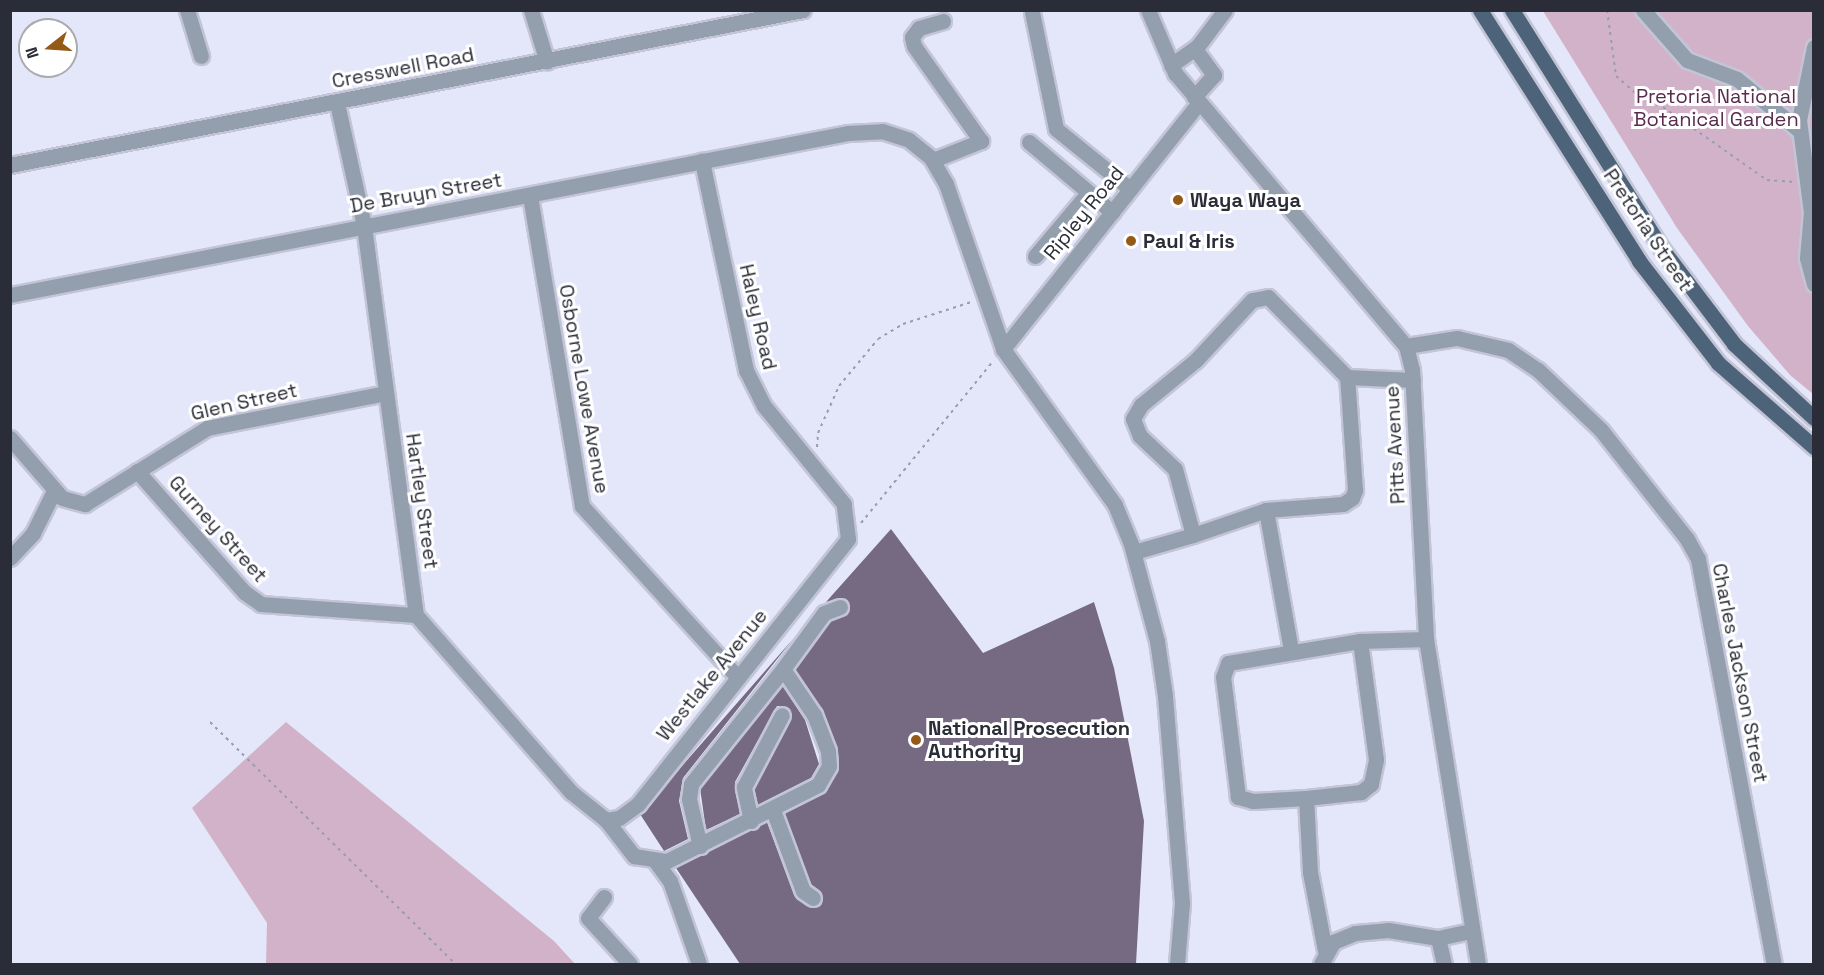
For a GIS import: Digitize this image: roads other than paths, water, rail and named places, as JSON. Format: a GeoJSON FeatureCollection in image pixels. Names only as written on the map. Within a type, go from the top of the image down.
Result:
{"type":"FeatureCollection","features":[{"type":"Feature","properties":{"kind":"main road","name":"Pretoria Street"},"geometry":{"type":"LineString","coordinates":[[1480,10],[1646,271],[1718,363],[1814,447]]}},
{"type":"Feature","properties":{"kind":"main road","name":"Pretoria Street"},"geometry":{"type":"LineString","coordinates":[[1512,10],[1662,249],[1734,344],[1814,418]]}},
{"type":"Feature","properties":{"kind":"street"},"geometry":{"type":"LineString","coordinates":[[187,10],[201,56]]}},
{"type":"Feature","properties":{"kind":"street"},"geometry":{"type":"LineString","coordinates":[[531,10],[547,62]]}},
{"type":"Feature","properties":{"kind":"street","name":"Cresswell Road"},"geometry":{"type":"LineString","coordinates":[[10,165],[547,62],[803,10]]}},
{"type":"Feature","properties":{"kind":"street","name":"Pitts Avenue"},"geometry":{"type":"LineString","coordinates":[[1148,10],[1171,65],[1196,100],[1406,346],[1413,380],[1426,639],[1471,931],[1479,964]]}},
{"type":"Feature","properties":{"kind":"street"},"geometry":{"type":"LineString","coordinates":[[1643,10],[1687,60],[1737,80],[1800,131]]}},
{"type":"Feature","properties":{"kind":"street"},"geometry":{"type":"LineString","coordinates":[[1032,12],[1056,129],[1130,189]]}},
{"type":"Feature","properties":{"kind":"street"},"geometry":{"type":"LineString","coordinates":[[1171,65],[1195,49],[1217,14]]}},
{"type":"Feature","properties":{"kind":"street"},"geometry":{"type":"LineString","coordinates":[[943,21],[919,28],[912,37],[914,46],[981,141],[933,160],[946,184],[1003,349],[1115,505],[1134,552],[1157,641],[1165,696],[1182,903],[1177,964]]}},
{"type":"Feature","properties":{"kind":"street"},"geometry":{"type":"LineString","coordinates":[[1814,47],[1800,131],[1810,212],[1807,258],[1814,284]]}},
{"type":"Feature","properties":{"kind":"street","name":"Ripley Road"},"geometry":{"type":"LineString","coordinates":[[1003,349],[1130,189],[1214,75],[1195,49]]}},
{"type":"Feature","properties":{"kind":"street","name":"Hartley Street"},"geometry":{"type":"LineString","coordinates":[[337,103],[364,226],[416,615]]}},
{"type":"Feature","properties":{"kind":"street","name":"De Bruyn Street"},"geometry":{"type":"LineString","coordinates":[[10,295],[848,134],[896,134],[933,160]]}},
{"type":"Feature","properties":{"kind":"street"},"geometry":{"type":"LineString","coordinates":[[1029,142],[1112,212]]}},
{"type":"Feature","properties":{"kind":"street","name":"Haley Road"},"geometry":{"type":"LineString","coordinates":[[702,161],[746,370],[764,406],[843,504],[848,539],[835,555]]}},
{"type":"Feature","properties":{"kind":"street"},"geometry":{"type":"LineString","coordinates":[[1035,256],[1088,193]]}},
{"type":"Feature","properties":{"kind":"street","name":"Osborne Lowe Avenue"},"geometry":{"type":"LineString","coordinates":[[530,196],[582,506],[736,675]]}},
{"type":"Feature","properties":{"kind":"street"},"geometry":{"type":"LineString","coordinates":[[1134,552],[1193,535],[1266,510],[1343,504],[1352,498],[1355,490],[1347,377],[1268,297],[1258,296],[1196,360],[1141,405],[1132,425],[1175,469],[1193,535]]}},
{"type":"Feature","properties":{"kind":"street","name":"Charles Jackson Street"},"geometry":{"type":"LineString","coordinates":[[1406,346],[1457,338],[1508,350],[1538,370],[1600,430],[1687,539],[1698,560],[1774,964]]}},
{"type":"Feature","properties":{"kind":"street"},"geometry":{"type":"LineString","coordinates":[[1347,377],[1413,380]]}},
{"type":"Feature","properties":{"kind":"street","name":"Glen Street"},"geometry":{"type":"LineString","coordinates":[[54,491],[68,501],[95,501],[137,471],[207,428],[386,393]]}},
{"type":"Feature","properties":{"kind":"street"},"geometry":{"type":"LineString","coordinates":[[10,438],[54,491],[33,533],[10,558]]}},
{"type":"Feature","properties":{"kind":"street","name":"Gurney Street"},"geometry":{"type":"LineString","coordinates":[[137,471],[244,592],[261,604],[416,615]]}},
{"type":"Feature","properties":{"kind":"street"},"geometry":{"type":"LineString","coordinates":[[1266,510],[1291,651]]}},
{"type":"Feature","properties":{"kind":"street","name":"Westlake Avenue"},"geometry":{"type":"LineString","coordinates":[[613,819],[638,804],[736,675],[835,555]]}},
{"type":"Feature","properties":{"kind":"street"},"geometry":{"type":"LineString","coordinates":[[700,846],[689,800],[691,784],[824,614],[840,607]]}},
{"type":"Feature","properties":{"kind":"street"},"geometry":{"type":"LineString","coordinates":[[416,615],[571,792],[613,819],[634,856],[678,906]]}},
{"type":"Feature","properties":{"kind":"street"},"geometry":{"type":"LineString","coordinates":[[1360,641],[1375,777],[1360,792],[1306,798],[1253,801],[1235,792],[1224,683],[1225,666],[1231,662],[1360,641],[1426,639]]}},
{"type":"Feature","properties":{"kind":"street"},"geometry":{"type":"LineString","coordinates":[[634,856],[656,862],[700,846],[812,790],[830,766],[814,715],[783,669]]}},
{"type":"Feature","properties":{"kind":"street"},"geometry":{"type":"LineString","coordinates":[[751,821],[744,787],[782,715]]}},
{"type":"Feature","properties":{"kind":"street"},"geometry":{"type":"LineString","coordinates":[[1306,798],[1310,872],[1323,958]]}},
{"type":"Feature","properties":{"kind":"street"},"geometry":{"type":"LineString","coordinates":[[773,810],[803,891],[813,898]]}},
{"type":"Feature","properties":{"kind":"street"},"geometry":{"type":"LineString","coordinates":[[656,862],[670,881],[699,964]]}},
{"type":"Feature","properties":{"kind":"street"},"geometry":{"type":"LineString","coordinates":[[604,897],[588,918],[630,964]]}},
{"type":"Feature","properties":{"kind":"street"},"geometry":{"type":"LineString","coordinates":[[1323,958],[1340,937],[1355,933],[1388,930],[1438,938],[1471,931]]}},
{"type":"Feature","properties":{"kind":"street"},"geometry":{"type":"LineString","coordinates":[[1438,938],[1444,964]]}},
{"type":"Feature","properties":{"kind":"place","name":"Waya Waya"},"geometry":{"type":"Point","coordinates":[1178,200]}},
{"type":"Feature","properties":{"kind":"place","name":"Paul & Iris"},"geometry":{"type":"Point","coordinates":[1131,241]}},
{"type":"Feature","properties":{"kind":"place","name":"National Prosecution Authority"},"geometry":{"type":"Point","coordinates":[916,740]}},
{"type":"Feature","properties":{"kind":"park label","name":"Pretoria National Botanical Garden"},"geometry":{"type":"Point","coordinates":[1716,108]}}]}
